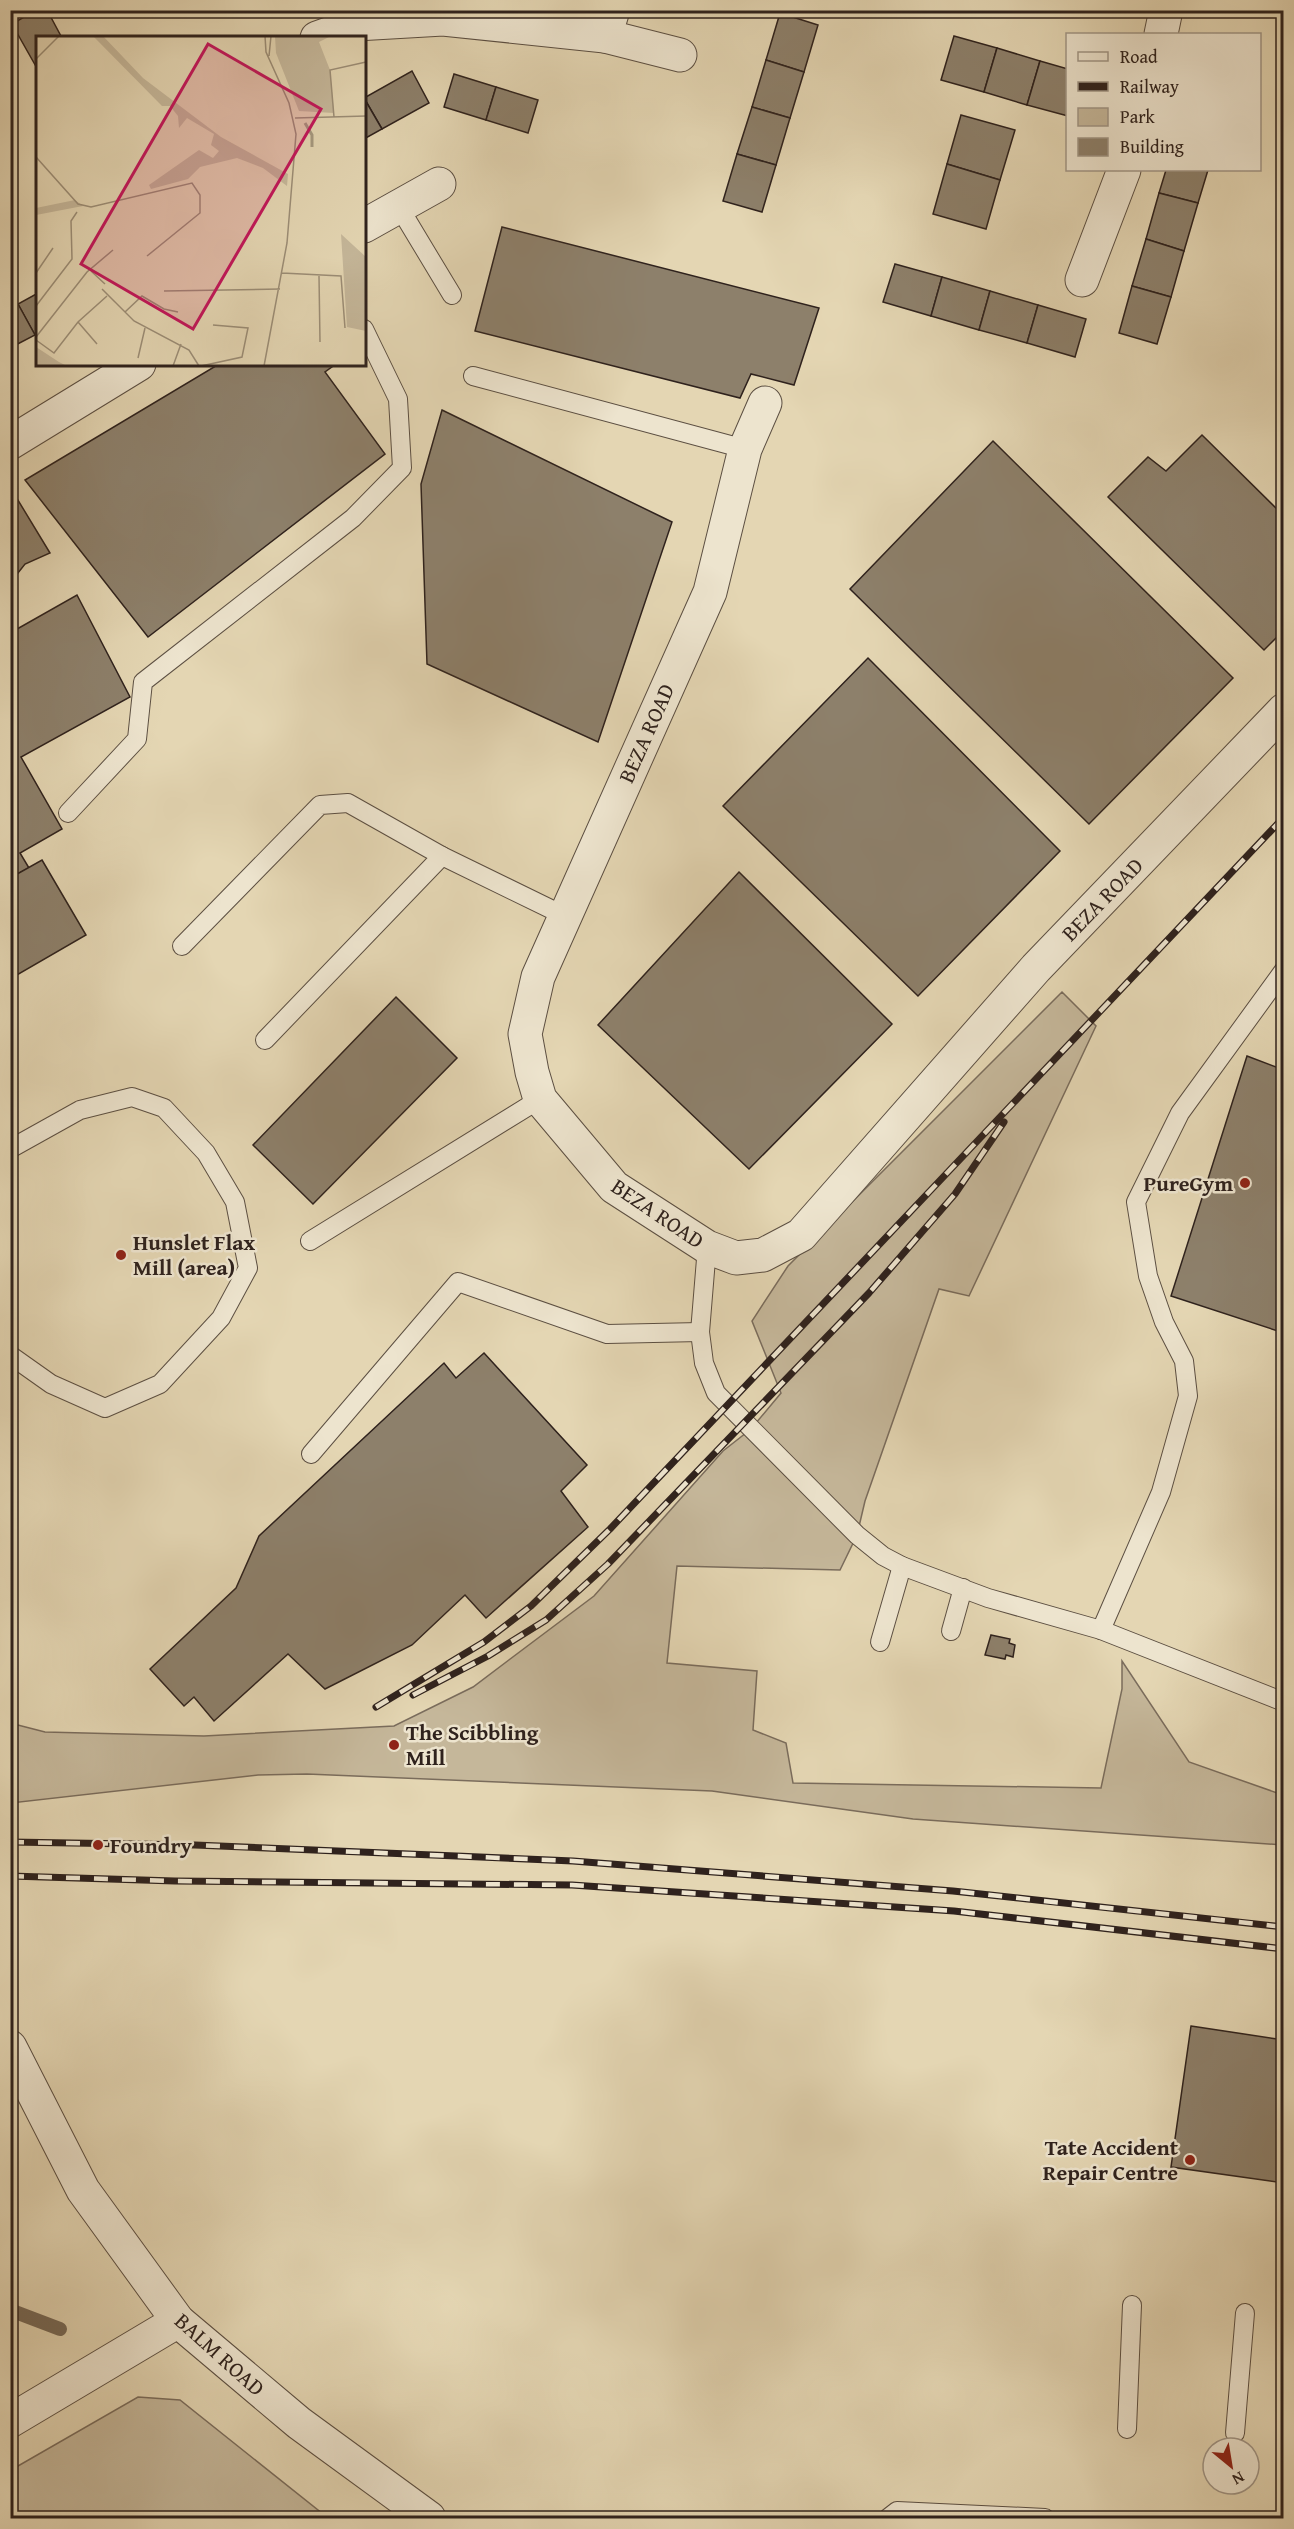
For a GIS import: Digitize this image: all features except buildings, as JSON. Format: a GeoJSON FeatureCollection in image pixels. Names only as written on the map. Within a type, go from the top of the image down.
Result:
{"type":"FeatureCollection","features":[{"type":"Feature","properties":{"kind":"street"},"geometry":{"type":"LineString","coordinates":[[1161,33],[1166,10]]}},
{"type":"Feature","properties":{"kind":"street"},"geometry":{"type":"LineString","coordinates":[[323,36],[356,24],[443,19],[609,23],[680,55]]}},
{"type":"Feature","properties":{"kind":"street"},"geometry":{"type":"LineString","coordinates":[[1082,280],[1124,171]]}},
{"type":"Feature","properties":{"kind":"street"},"geometry":{"type":"LineString","coordinates":[[366,225],[439,184]]}},
{"type":"Feature","properties":{"kind":"street"},"geometry":{"type":"LineString","coordinates":[[10,443],[136,366]]}},
{"type":"Feature","properties":{"kind":"street","name":"BEZA ROAD"},"geometry":{"type":"LineString","coordinates":[[765,404],[745,449],[710,592],[538,977],[525,1034],[540,1100],[614,1187],[707,1248],[736,1258],[764,1254],[801,1235],[1036,968],[1284,710]]}},
{"type":"Feature","properties":{"kind":"street","name":"BALM ROAD"},"geometry":{"type":"LineString","coordinates":[[11,2048],[83,2190],[178,2321],[299,2423],[429,2518]]}},
{"type":"Feature","properties":{"kind":"street"},"geometry":{"type":"LineString","coordinates":[[10,2421],[178,2321]]}},
{"type":"Feature","properties":{"kind":"lane"},"geometry":{"type":"LineString","coordinates":[[399,207],[452,295]]}},
{"type":"Feature","properties":{"kind":"lane"},"geometry":{"type":"LineString","coordinates":[[68,813],[137,739],[142,682],[353,518],[402,468],[398,399],[366,333]]}},
{"type":"Feature","properties":{"kind":"lane"},"geometry":{"type":"LineString","coordinates":[[473,376],[745,449]]}},
{"type":"Feature","properties":{"kind":"lane"},"geometry":{"type":"LineString","coordinates":[[182,946],[320,805],[348,803],[442,856],[565,916]]}},
{"type":"Feature","properties":{"kind":"lane"},"geometry":{"type":"LineString","coordinates":[[265,1040],[442,856]]}},
{"type":"Feature","properties":{"kind":"lane"},"geometry":{"type":"LineString","coordinates":[[1101,1630],[1161,1492],[1188,1396],[1184,1361],[1164,1322],[1148,1276],[1136,1202],[1180,1113],[1284,970]]}},
{"type":"Feature","properties":{"kind":"lane"},"geometry":{"type":"LineString","coordinates":[[10,1149],[80,1110],[132,1097],[164,1108],[206,1153],[235,1202],[248,1268],[221,1318],[160,1384],[105,1408],[51,1384],[10,1355]]}},
{"type":"Feature","properties":{"kind":"lane"},"geometry":{"type":"LineString","coordinates":[[310,1241],[540,1100]]}},
{"type":"Feature","properties":{"kind":"lane"},"geometry":{"type":"LineString","coordinates":[[707,1248],[700,1332],[704,1363],[716,1393],[857,1535],[883,1556],[902,1566],[988,1598],[1101,1630],[1284,1702]]}},
{"type":"Feature","properties":{"kind":"lane"},"geometry":{"type":"LineString","coordinates":[[310,1454],[458,1282],[607,1334],[700,1332]]}},
{"type":"Feature","properties":{"kind":"lane"},"geometry":{"type":"LineString","coordinates":[[880,1642],[902,1566]]}},
{"type":"Feature","properties":{"kind":"lane"},"geometry":{"type":"LineString","coordinates":[[951,1631],[963,1588]]}},
{"type":"Feature","properties":{"kind":"lane"},"geometry":{"type":"LineString","coordinates":[[1127,2429],[1132,2305]]}},
{"type":"Feature","properties":{"kind":"lane"},"geometry":{"type":"LineString","coordinates":[[1235,2433],[1245,2313]]}},
{"type":"Feature","properties":{"kind":"lane"},"geometry":{"type":"LineString","coordinates":[[888,2518],[897,2511],[1045,2518]]}},
{"type":"Feature","properties":{"kind":"green space"},"geometry":{"type":"Polygon","coordinates":[[[1062,992],[1096,1026],[969,1296],[939,1289],[865,1501],[857,1535],[840,1570],[677,1566],[667,1663],[757,1671],[753,1730],[786,1743],[793,1783],[1101,1788],[1122,1689],[1122,1661],[1189,1762],[1283,1795],[1283,1845],[913,1819],[712,1791],[307,1774],[258,1775],[11,1803],[10,1723],[45,1732],[204,1736],[394,1726],[473,1687],[594,1596],[723,1451],[751,1429],[781,1393],[752,1321],[788,1266],[1062,992]]]}},
{"type":"Feature","properties":{"kind":"green space"},"geometry":{"type":"Polygon","coordinates":[[[138,2397],[180,2400],[328,2518],[11,2518],[11,2470],[138,2397]]]}},
{"type":"Feature","properties":{"kind":"waterway"},"geometry":{"type":"LineString","coordinates":[[10,2310],[60,2329]]}},
{"type":"Feature","properties":{"kind":"railway"},"geometry":{"type":"LineString","coordinates":[[376,1707],[484,1642],[531,1606],[610,1529],[1284,817]]}},
{"type":"Feature","properties":{"kind":"railway"},"geometry":{"type":"LineString","coordinates":[[413,1695],[488,1656],[546,1620],[608,1564],[869,1293],[955,1194],[1004,1122]]}},
{"type":"Feature","properties":{"kind":"railway"},"geometry":{"type":"LineString","coordinates":[[10,1842],[195,1845],[573,1861],[953,1891],[1284,1927]]}},
{"type":"Feature","properties":{"kind":"railway"},"geometry":{"type":"LineString","coordinates":[[10,1876],[175,1881],[572,1885],[954,1911],[1284,1949]]}},
{"type":"Feature","properties":{"kind":"place","name":"PureGym"},"geometry":{"type":"Point","coordinates":[1245,1183]}},
{"type":"Feature","properties":{"kind":"place","name":"Hunslet Flax Mill (area)"},"geometry":{"type":"Point","coordinates":[121,1255]}},
{"type":"Feature","properties":{"kind":"place","name":"The Scibbling Mill"},"geometry":{"type":"Point","coordinates":[394,1745]}},
{"type":"Feature","properties":{"kind":"place","name":"Foundry"},"geometry":{"type":"Point","coordinates":[98,1845]}},
{"type":"Feature","properties":{"kind":"place","name":"Tate Accident Repair Centre"},"geometry":{"type":"Point","coordinates":[1190,2160]}}]}
